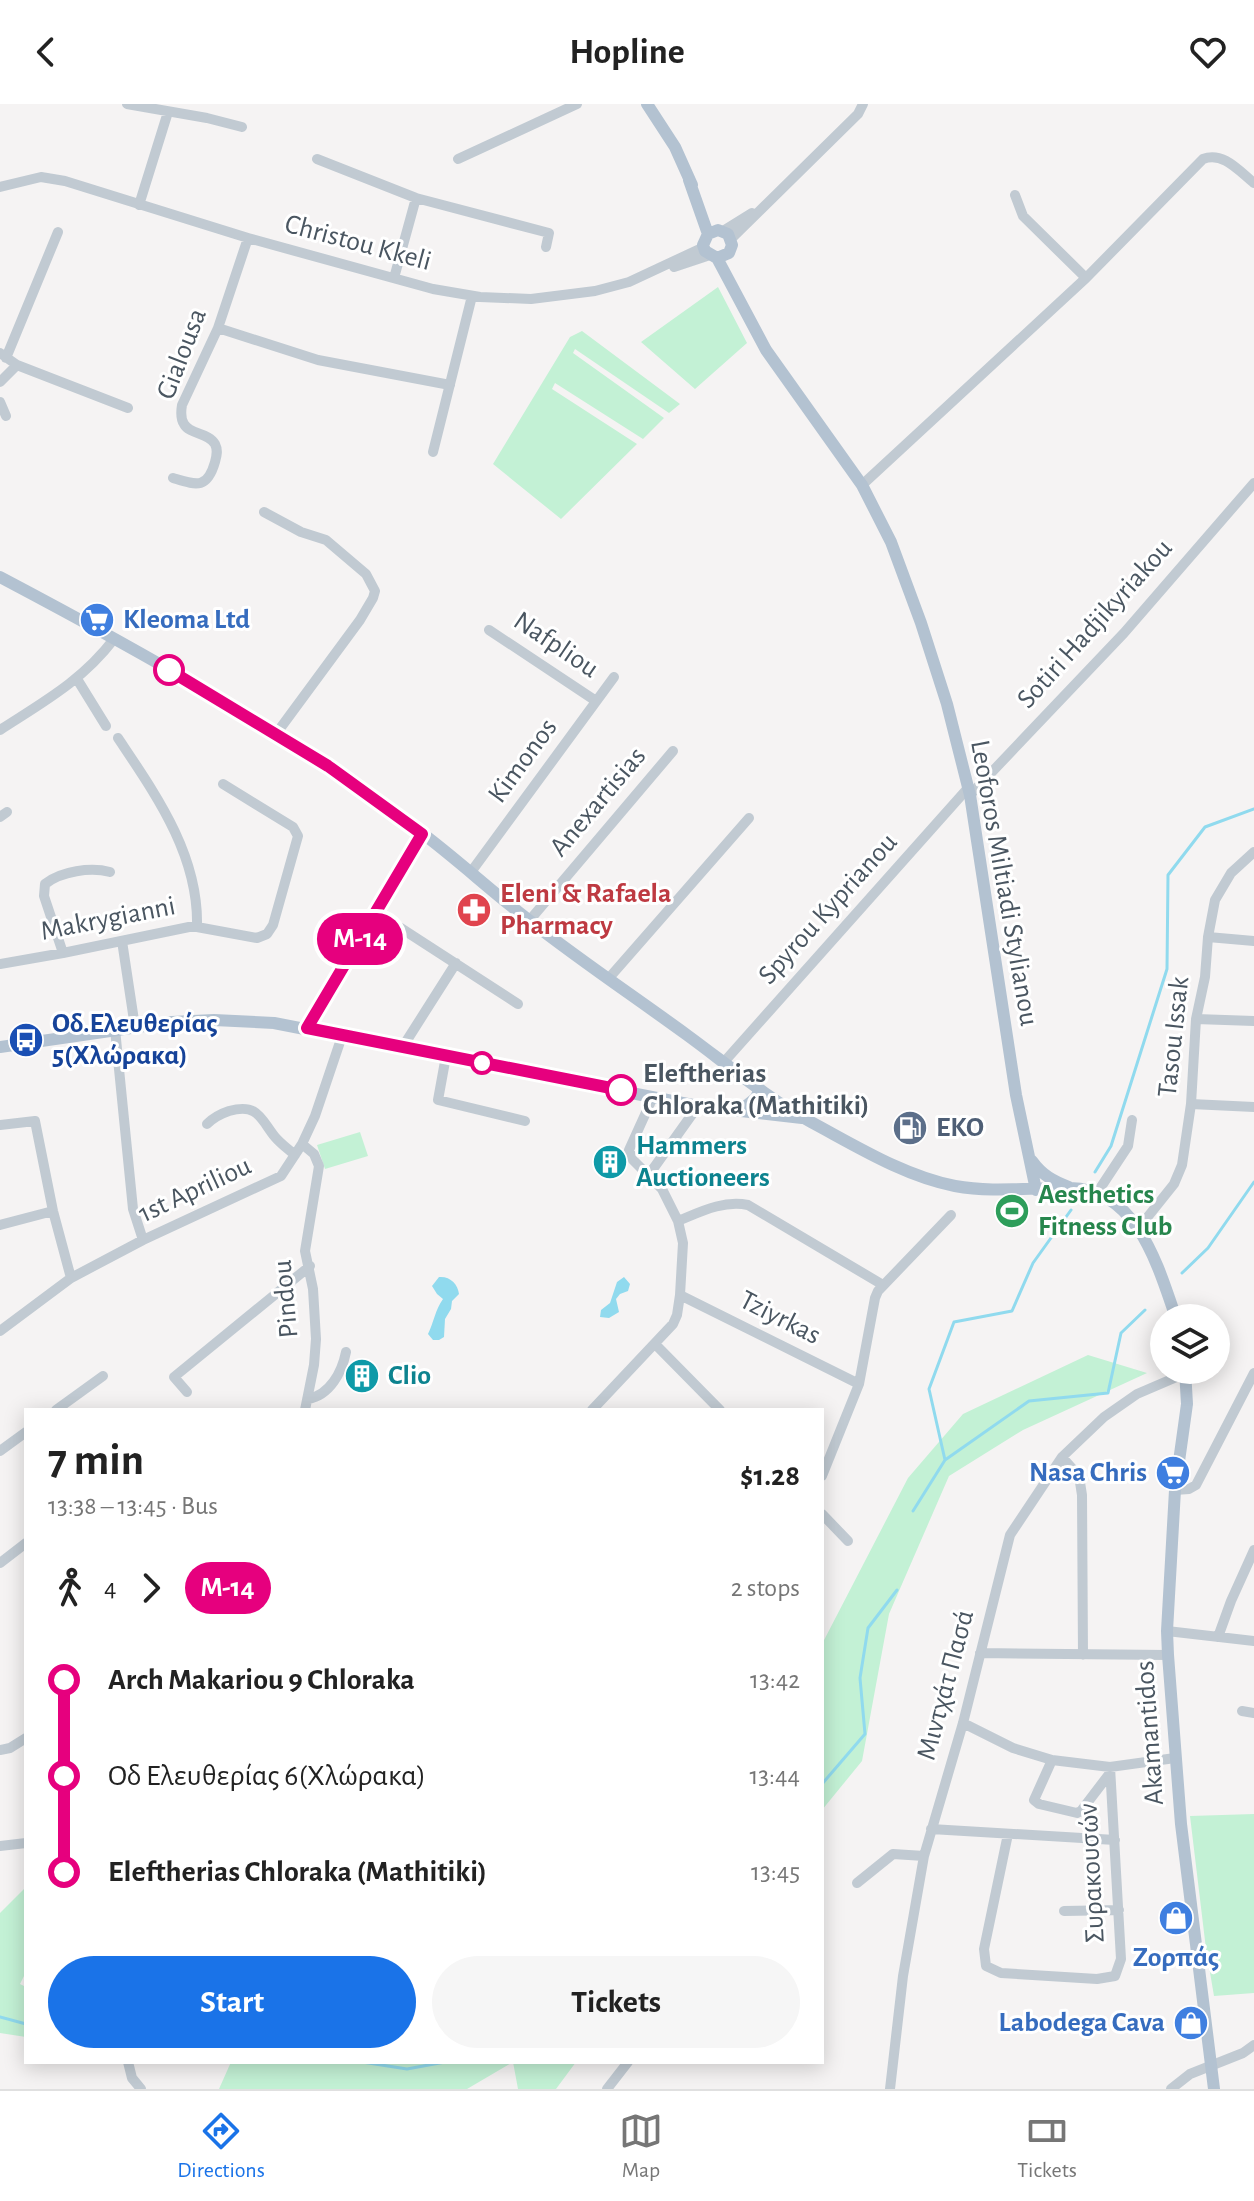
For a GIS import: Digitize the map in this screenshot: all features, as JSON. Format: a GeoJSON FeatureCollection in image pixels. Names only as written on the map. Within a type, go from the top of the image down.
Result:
{"type":"FeatureCollection","features":[{"type":"Feature","properties":{"kind":"main road","name":"Leoforos Miltiadi Stylianou"},"geometry":{"type":"LineString","coordinates":[[647,104],[667,133],[743,306],[766,350],[862,485],[891,542],[912,597],[947,704],[969,792],[1016,1095],[1036,1190]]}},
{"type":"Feature","properties":{"kind":"main road"},"geometry":{"type":"LineString","coordinates":[[0,577],[114,639],[328,766],[422,834],[529,921],[759,1090],[806,1119],[920,1175],[957,1186],[1003,1190],[1071,1188],[1097,1193],[1121,1208],[1138,1229],[1152,1253],[1171,1304]]}},
{"type":"Feature","properties":{"kind":"main road"},"geometry":{"type":"LineString","coordinates":[[0,1047],[172,1022],[214,1020],[274,1023],[698,1106],[806,1119]]}},
{"type":"Feature","properties":{"kind":"main road"},"geometry":{"type":"LineString","coordinates":[[740,1111],[756,1098],[759,1090]]}},
{"type":"Feature","properties":{"kind":"main road"},"geometry":{"type":"LineString","coordinates":[[1028,1155],[1040,1171],[1071,1188]]}},
{"type":"Feature","properties":{"kind":"main road"},"geometry":{"type":"LineString","coordinates":[[1003,1190],[1022,1180],[1028,1155]]}},
{"type":"Feature","properties":{"kind":"main road","name":"Akamantidos"},"geometry":{"type":"LineString","coordinates":[[1186,1384],[1187,1404],[1175,1490],[1167,1631],[1175,1758],[1214,2089]]}},
{"type":"Feature","properties":{"kind":"street"},"geometry":{"type":"LineString","coordinates":[[127,104],[242,127]]}},
{"type":"Feature","properties":{"kind":"street"},"geometry":{"type":"LineString","coordinates":[[458,159],[577,104]]}},
{"type":"Feature","properties":{"kind":"street","name":"Christou Kkeli"},"geometry":{"type":"LineString","coordinates":[[0,187],[30,178],[52,178],[248,238],[442,291],[511,299],[543,298],[595,291],[629,282],[718,245],[767,203],[858,114],[863,104]]}},
{"type":"Feature","properties":{"kind":"street"},"geometry":{"type":"LineString","coordinates":[[139,205],[168,112]]}},
{"type":"Feature","properties":{"kind":"street"},"geometry":{"type":"LineString","coordinates":[[862,485],[1086,278],[1203,159],[1212,156],[1222,158],[1254,183]]}},
{"type":"Feature","properties":{"kind":"street"},"geometry":{"type":"LineString","coordinates":[[317,159],[416,198],[549,233],[546,247]]}},
{"type":"Feature","properties":{"kind":"street"},"geometry":{"type":"LineString","coordinates":[[1015,195],[1023,216],[1086,278]]}},
{"type":"Feature","properties":{"kind":"street"},"geometry":{"type":"LineString","coordinates":[[394,278],[416,198]]}},
{"type":"Feature","properties":{"kind":"street"},"geometry":{"type":"LineString","coordinates":[[58,232],[3,355],[17,365],[128,408]]}},
{"type":"Feature","properties":{"kind":"street","name":"Gialousa"},"geometry":{"type":"LineString","coordinates":[[173,478],[199,484],[209,479],[217,457],[215,444],[208,436],[187,428],[183,423],[182,405],[218,328],[248,238]]}},
{"type":"Feature","properties":{"kind":"street"},"geometry":{"type":"LineString","coordinates":[[433,452],[472,296]]}},
{"type":"Feature","properties":{"kind":"street"},"geometry":{"type":"LineString","coordinates":[[218,328],[318,360],[450,385]]}},
{"type":"Feature","properties":{"kind":"street"},"geometry":{"type":"LineString","coordinates":[[0,382],[17,365]]}},
{"type":"Feature","properties":{"kind":"street"},"geometry":{"type":"LineString","coordinates":[[0,402],[6,416]]}},
{"type":"Feature","properties":{"kind":"street","name":"Sotiri Hadjikyriakou"},"geometry":{"type":"LineString","coordinates":[[969,792],[1124,633],[1254,483]]}},
{"type":"Feature","properties":{"kind":"street"},"geometry":{"type":"LineString","coordinates":[[264,512],[301,532],[326,540],[366,574],[375,591],[360,620],[276,734]]}},
{"type":"Feature","properties":{"kind":"street","name":"Nafpliou"},"geometry":{"type":"LineString","coordinates":[[489,630],[596,701]]}},
{"type":"Feature","properties":{"kind":"street"},"geometry":{"type":"LineString","coordinates":[[1,727],[77,679],[98,660],[114,639]]}},
{"type":"Feature","properties":{"kind":"street","name":"Kimonos"},"geometry":{"type":"LineString","coordinates":[[471,872],[614,677]]}},
{"type":"Feature","properties":{"kind":"street"},"geometry":{"type":"LineString","coordinates":[[77,679],[106,726]]}},
{"type":"Feature","properties":{"kind":"street"},"geometry":{"type":"LineString","coordinates":[[118,738],[157,795],[171,822],[192,884],[197,927]]}},
{"type":"Feature","properties":{"kind":"street","name":"Anexartisias"},"geometry":{"type":"LineString","coordinates":[[529,921],[673,751]]}},
{"type":"Feature","properties":{"kind":"street","name":"Makrygianni"},"geometry":{"type":"LineString","coordinates":[[0,964],[197,927],[257,938],[267,934],[273,925],[298,836],[293,827],[223,784]]}},
{"type":"Feature","properties":{"kind":"street","name":"Spyrou Kyprianou"},"geometry":{"type":"LineString","coordinates":[[724,1062],[969,792]]}},
{"type":"Feature","properties":{"kind":"street"},"geometry":{"type":"LineString","coordinates":[[609,978],[749,818]]}},
{"type":"Feature","properties":{"kind":"street"},"geometry":{"type":"LineString","coordinates":[[307,1028],[422,834]]}},
{"type":"Feature","properties":{"kind":"street","name":"Tasou Issak"},"geometry":{"type":"LineString","coordinates":[[1138,1229],[1179,1176],[1191,1104],[1196,1019],[1215,900],[1231,873],[1253,855]]}},
{"type":"Feature","properties":{"kind":"street"},"geometry":{"type":"LineString","coordinates":[[63,953],[44,896],[45,884],[81,871],[101,869],[110,872]]}},
{"type":"Feature","properties":{"kind":"street"},"geometry":{"type":"LineString","coordinates":[[376,912],[518,1004]]}},
{"type":"Feature","properties":{"kind":"street"},"geometry":{"type":"LineString","coordinates":[[1208,937],[1254,941]]}},
{"type":"Feature","properties":{"kind":"street"},"geometry":{"type":"LineString","coordinates":[[122,941],[135,1027]]}},
{"type":"Feature","properties":{"kind":"street"},"geometry":{"type":"LineString","coordinates":[[402,1048],[456,963]]}},
{"type":"Feature","properties":{"kind":"street"},"geometry":{"type":"LineString","coordinates":[[1196,1019],[1254,1021]]}},
{"type":"Feature","properties":{"kind":"street"},"geometry":{"type":"LineString","coordinates":[[115,1029],[133,1209],[143,1240]]}},
{"type":"Feature","properties":{"kind":"street","name":"1st Apriliou"},"geometry":{"type":"LineString","coordinates":[[0,1331],[71,1278],[143,1240],[274,1181],[285,1171],[302,1144],[326,1089],[342,1036]]}},
{"type":"Feature","properties":{"kind":"street"},"geometry":{"type":"LineString","coordinates":[[446,1056],[438,1100],[525,1121]]}},
{"type":"Feature","properties":{"kind":"street"},"geometry":{"type":"LineString","coordinates":[[594,1408],[673,1324],[677,1315],[683,1243],[678,1221],[662,1189],[633,1160],[629,1150],[653,1097]]}},
{"type":"Feature","properties":{"kind":"street"},"geometry":{"type":"LineString","coordinates":[[1191,1104],[1254,1107]]}},
{"type":"Feature","properties":{"kind":"street"},"geometry":{"type":"LineString","coordinates":[[648,1176],[698,1106]]}},
{"type":"Feature","properties":{"kind":"street"},"geometry":{"type":"LineString","coordinates":[[207,1124],[223,1113],[241,1108],[253,1110],[295,1155]]}},
{"type":"Feature","properties":{"kind":"street"},"geometry":{"type":"LineString","coordinates":[[1097,1193],[1128,1146],[1132,1120]]}},
{"type":"Feature","properties":{"kind":"street"},"geometry":{"type":"LineString","coordinates":[[0,1125],[35,1121],[53,1211],[71,1278]]}},
{"type":"Feature","properties":{"kind":"street","name":"Pindou"},"geometry":{"type":"LineString","coordinates":[[302,1144],[314,1154],[319,1166],[305,1251],[316,1312],[316,1339],[306,1405]]}},
{"type":"Feature","properties":{"kind":"street"},"geometry":{"type":"LineString","coordinates":[[678,1221],[731,1203],[748,1205],[883,1285]]}},
{"type":"Feature","properties":{"kind":"street"},"geometry":{"type":"LineString","coordinates":[[0,1225],[53,1211]]}},
{"type":"Feature","properties":{"kind":"street"},"geometry":{"type":"LineString","coordinates":[[824,1471],[859,1384],[875,1298],[883,1285],[951,1215]]}},
{"type":"Feature","properties":{"kind":"street"},"geometry":{"type":"LineString","coordinates":[[187,1392],[174,1377],[310,1266]]}},
{"type":"Feature","properties":{"kind":"street","name":"Tziyrkas"},"geometry":{"type":"LineString","coordinates":[[680,1295],[859,1384]]}},
{"type":"Feature","properties":{"kind":"street"},"geometry":{"type":"LineString","coordinates":[[655,1344],[718,1408]]}},
{"type":"Feature","properties":{"kind":"street"},"geometry":{"type":"LineString","coordinates":[[306,1405],[332,1383],[346,1352]]}},
{"type":"Feature","properties":{"kind":"street"},"geometry":{"type":"LineString","coordinates":[[1175,1490],[1196,1485],[1254,1373]]}},
{"type":"Feature","properties":{"kind":"street"},"geometry":{"type":"LineString","coordinates":[[59,1408],[103,1376]]}},
{"type":"Feature","properties":{"kind":"street","name":"Μιντχάτ Πασά"},"geometry":{"type":"LineString","coordinates":[[890,2089],[903,1976],[924,1856],[963,1723],[1010,1535],[1062,1457],[1104,1417],[1158,1384]]}},
{"type":"Feature","properties":{"kind":"street"},"geometry":{"type":"LineString","coordinates":[[0,1451],[24,1433]]}},
{"type":"Feature","properties":{"kind":"street"},"geometry":{"type":"LineString","coordinates":[[1062,1457],[1079,1476],[1082,1495],[1083,1655]]}},
{"type":"Feature","properties":{"kind":"street"},"geometry":{"type":"LineString","coordinates":[[824,1516],[848,1541]]}},
{"type":"Feature","properties":{"kind":"street"},"geometry":{"type":"LineString","coordinates":[[0,1563],[24,1545]]}},
{"type":"Feature","properties":{"kind":"street"},"geometry":{"type":"LineString","coordinates":[[1218,1637],[1254,1550]]}},
{"type":"Feature","properties":{"kind":"street"},"geometry":{"type":"LineString","coordinates":[[1167,1631],[1254,1641]]}},
{"type":"Feature","properties":{"kind":"street"},"geometry":{"type":"LineString","coordinates":[[980,1653],[1168,1655]]}},
{"type":"Feature","properties":{"kind":"street"},"geometry":{"type":"LineString","coordinates":[[1242,1711],[1254,1713]]}},
{"type":"Feature","properties":{"kind":"street","name":"Συρακουσών"},"geometry":{"type":"LineString","coordinates":[[963,1723],[1013,1748],[1052,1760],[1110,1770],[1175,1758]]}},
{"type":"Feature","properties":{"kind":"street"},"geometry":{"type":"LineString","coordinates":[[0,1750],[24,1739]]}},
{"type":"Feature","properties":{"kind":"street"},"geometry":{"type":"LineString","coordinates":[[1052,1760],[1034,1800],[1073,1813],[1081,1811],[1110,1770]]}},
{"type":"Feature","properties":{"kind":"street","name":"Συρακουσών"},"geometry":{"type":"LineString","coordinates":[[1008,1834],[984,1949],[986,1966],[1001,1973],[1097,1979],[1115,1976],[1121,1959],[1110,1770]]}},
{"type":"Feature","properties":{"kind":"street"},"geometry":{"type":"LineString","coordinates":[[931,1829],[1115,1840]]}},
{"type":"Feature","properties":{"kind":"street"},"geometry":{"type":"LineString","coordinates":[[0,1846],[24,1843]]}},
{"type":"Feature","properties":{"kind":"street"},"geometry":{"type":"LineString","coordinates":[[857,1883],[893,1854],[924,1856]]}},
{"type":"Feature","properties":{"kind":"street"},"geometry":{"type":"LineString","coordinates":[[1064,1911],[1119,1910]]}},
{"type":"Feature","properties":{"kind":"street"},"geometry":{"type":"LineString","coordinates":[[1171,2089],[1190,2074],[1243,2053],[1254,2045]]}},
{"type":"Feature","properties":{"kind":"street"},"geometry":{"type":"LineString","coordinates":[[128,2064],[132,2078],[141,2089]]}},
{"type":"Feature","properties":{"kind":"street"},"geometry":{"type":"LineString","coordinates":[[607,2089],[626,2064]]}},
{"type":"Feature","properties":{"kind":"green space"},"geometry":{"type":"Polygon","coordinates":[[[718,287],[747,343],[695,389],[641,342],[718,287]]]}},
{"type":"Feature","properties":{"kind":"green space"},"geometry":{"type":"Polygon","coordinates":[[[582,331],[680,404],[669,413],[575,349],[573,353],[664,418],[643,439],[555,383],[552,389],[637,444],[561,519],[493,464],[570,337],[582,331]]]}},
{"type":"Feature","properties":{"kind":"green space"},"geometry":{"type":"Polygon","coordinates":[[[360,1132],[368,1156],[325,1169],[317,1145],[360,1132]]]}},
{"type":"Feature","properties":{"kind":"green space"},"geometry":{"type":"Polygon","coordinates":[[[1088,1355],[1147,1373],[1023,1430],[949,1476],[889,1614],[862,1761],[824,1808],[824,1640],[908,1478],[963,1414],[1088,1355]]]}},
{"type":"Feature","properties":{"kind":"green space"},"geometry":{"type":"Polygon","coordinates":[[[1254,1814],[1254,1993],[1214,1996],[1190,1816],[1254,1814]]]}},
{"type":"Feature","properties":{"kind":"green space"},"geometry":{"type":"Polygon","coordinates":[[[24,1889],[24,1976],[20,1984],[24,1986],[24,2037],[0,2033],[0,1913],[24,1889]]]}},
{"type":"Feature","properties":{"kind":"green space"},"geometry":{"type":"Polygon","coordinates":[[[230,2064],[510,2064],[467,2089],[219,2089],[230,2064]]]}},
{"type":"Feature","properties":{"kind":"green space"},"geometry":{"type":"Polygon","coordinates":[[[513,2064],[575,2064],[556,2089],[518,2089],[513,2064]]]}},
{"type":"Feature","properties":{"kind":"water"},"geometry":{"type":"Polygon","coordinates":[[[439,1277],[453,1281],[459,1294],[452,1301],[445,1319],[444,1337],[433,1340],[428,1334],[443,1299],[432,1286],[439,1277]]]}},
{"type":"Feature","properties":{"kind":"water"},"geometry":{"type":"Polygon","coordinates":[[[624,1277],[630,1284],[628,1291],[616,1299],[619,1312],[609,1318],[600,1317],[601,1310],[610,1303],[617,1282],[624,1277]]]}},
{"type":"Feature","properties":{"kind":"waterway"},"geometry":{"type":"LineString","coordinates":[[1095,1172],[1111,1146],[1167,969],[1168,875],[1205,827],[1254,809]]}},
{"type":"Feature","properties":{"kind":"waterway"},"geometry":{"type":"LineString","coordinates":[[1182,1273],[1208,1248],[1254,1182]]}},
{"type":"Feature","properties":{"kind":"waterway"},"geometry":{"type":"LineString","coordinates":[[945,1460],[929,1389],[954,1322],[1012,1311],[1033,1263],[1071,1210]]}},
{"type":"Feature","properties":{"kind":"waterway"},"geometry":{"type":"LineString","coordinates":[[913,1511],[945,1460],[1029,1401],[1108,1393],[1121,1333],[1145,1310]]}},
{"type":"Feature","properties":{"kind":"waterway"},"geometry":{"type":"LineString","coordinates":[[824,1782],[865,1734],[860,1678],[868,1628],[897,1590]]}},
{"type":"Feature","properties":{"kind":"waterway"},"geometry":{"type":"LineString","coordinates":[[0,2017],[24,2023]]}},
{"type":"Feature","properties":{"kind":"waterway"},"geometry":{"type":"LineString","coordinates":[[375,2064],[407,2069],[434,2064]]}},
{"type":"Feature","properties":{"kind":"bus line","name":"M-14"},"geometry":{"type":"LineString","coordinates":[[169,670],[328,766],[422,834],[307,1028],[621,1090]]}},
{"type":"Feature","properties":{"kind":"place","name":"Kleoma Ltd"},"geometry":{"type":"Point","coordinates":[97,620]}},
{"type":"Feature","properties":{"kind":"place","name":"Eleni & Rafaela Pharmacy"},"geometry":{"type":"Point","coordinates":[474,910]}},
{"type":"Feature","properties":{"kind":"place","name":"Οδ.Ελευθερίας 5(Χλώρακα)"},"geometry":{"type":"Point","coordinates":[26,1040]}},
{"type":"Feature","properties":{"kind":"place","name":"Eleftherias Chloraka (Mathitiki)"},"geometry":{"type":"Point","coordinates":[621,1090]}},
{"type":"Feature","properties":{"kind":"place","name":"EKO"},"geometry":{"type":"Point","coordinates":[910,1128]}},
{"type":"Feature","properties":{"kind":"place","name":"Hammers Auctioneers"},"geometry":{"type":"Point","coordinates":[610,1162]}},
{"type":"Feature","properties":{"kind":"place","name":"Aesthetics Fitness Club"},"geometry":{"type":"Point","coordinates":[1012,1211]}},
{"type":"Feature","properties":{"kind":"place","name":"Clio"},"geometry":{"type":"Point","coordinates":[362,1376]}},
{"type":"Feature","properties":{"kind":"place","name":"Nasa Chris"},"geometry":{"type":"Point","coordinates":[1173,1473]}},
{"type":"Feature","properties":{"kind":"place","name":"Ζορπάς"},"geometry":{"type":"Point","coordinates":[1176,1918]}},
{"type":"Feature","properties":{"kind":"place","name":"Labodega Cava"},"geometry":{"type":"Point","coordinates":[1191,2023]}}]}
